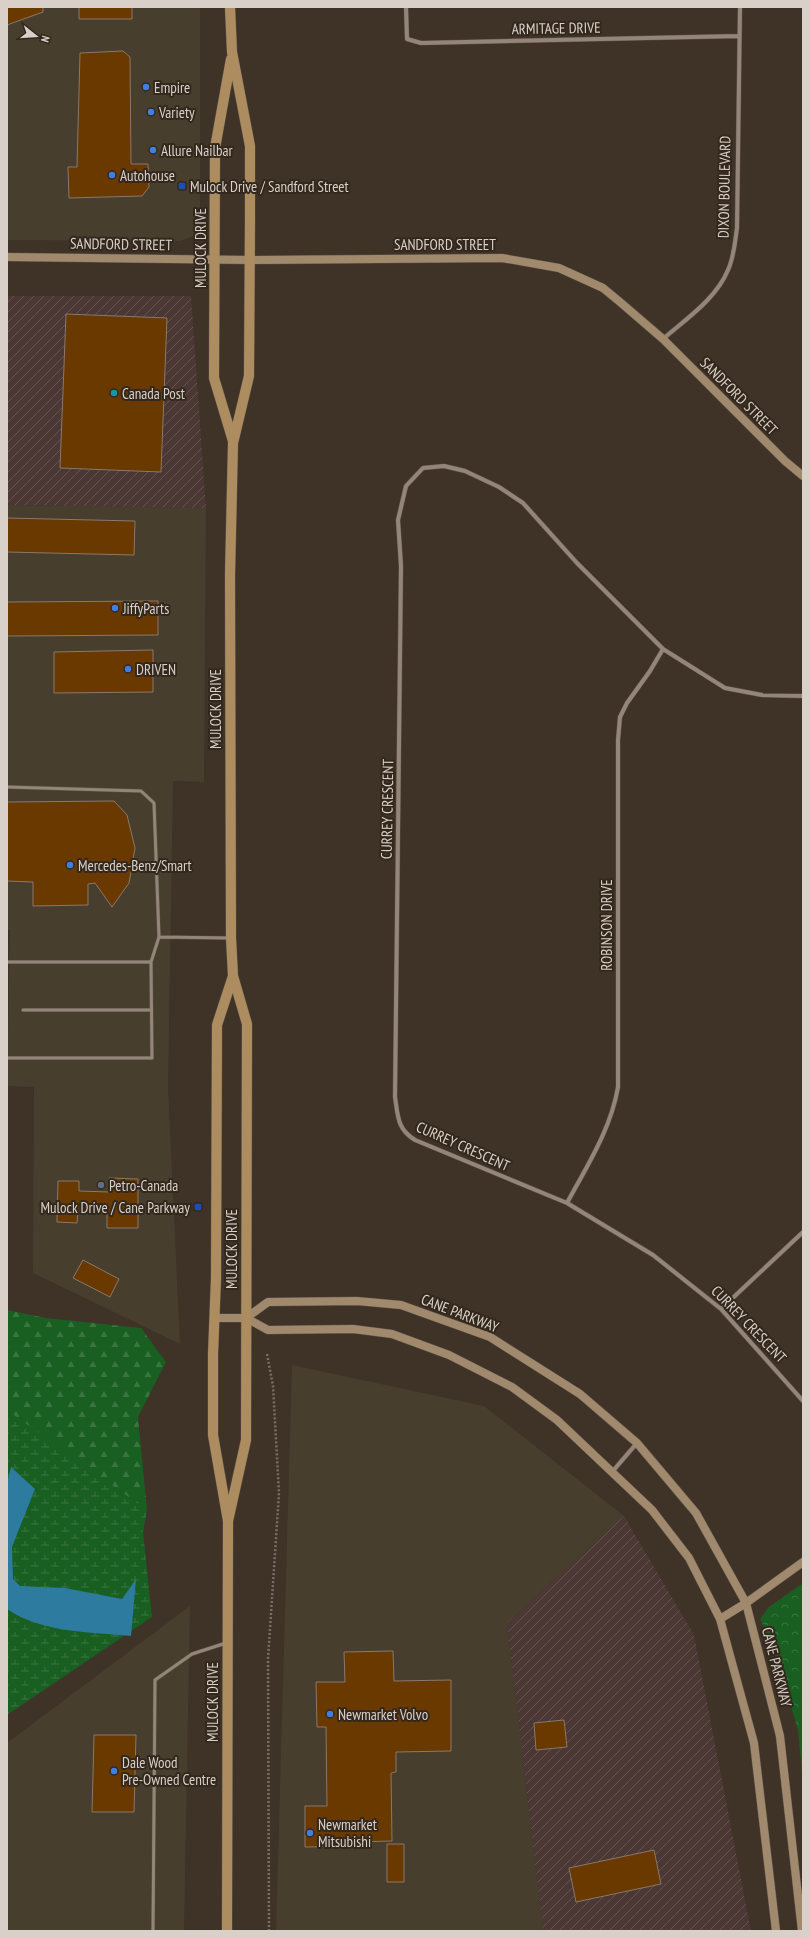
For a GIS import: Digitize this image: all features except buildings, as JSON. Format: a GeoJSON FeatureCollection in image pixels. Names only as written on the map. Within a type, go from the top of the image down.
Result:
{"type":"FeatureCollection","features":[{"type":"Feature","properties":{"kind":"main road","name":"MULOCK DRIVE"},"geometry":{"type":"LineString","coordinates":[[228,1521],[246,1440],[247,1024],[233,976],[231,938],[230,575],[233,443],[249,376],[250,260],[250,146],[232,52],[230,7]]}},
{"type":"Feature","properties":{"kind":"main road","name":"MULOCK DRIVE"},"geometry":{"type":"LineString","coordinates":[[232,52],[215,148],[216,259],[214,378],[233,443]]}},
{"type":"Feature","properties":{"kind":"main road","name":"SANDFORD STREET"},"geometry":{"type":"LineString","coordinates":[[7,257],[250,260],[502,258],[532,262],[559,268],[603,288],[663,339],[785,461],[803,476]]}},
{"type":"Feature","properties":{"kind":"main road","name":"MULOCK DRIVE"},"geometry":{"type":"LineString","coordinates":[[227,1931],[228,1521],[213,1435],[213,1354],[217,1025],[233,976]]}},
{"type":"Feature","properties":{"kind":"main road","name":"CANE PARKWAY"},"geometry":{"type":"LineString","coordinates":[[246,1318],[268,1302],[357,1301],[401,1305],[490,1337],[580,1394],[637,1443],[696,1513],[746,1603],[780,1736],[802,1931]]}},
{"type":"Feature","properties":{"kind":"main road"},"geometry":{"type":"LineString","coordinates":[[214,1318],[246,1318],[268,1330],[353,1329],[392,1334],[448,1355],[512,1388],[558,1420],[652,1510],[689,1558],[720,1619],[754,1743],[776,1931]]}},
{"type":"Feature","properties":{"kind":"main road"},"geometry":{"type":"LineString","coordinates":[[720,1619],[746,1603],[803,1562]]}},
{"type":"Feature","properties":{"kind":"street","name":"ARMITAGE DRIVE"},"geometry":{"type":"LineString","coordinates":[[406,7],[407,39],[421,43],[739,36]]}},
{"type":"Feature","properties":{"kind":"street","name":"DIXON BOULEVARD"},"geometry":{"type":"LineString","coordinates":[[663,339],[716,290],[728,271],[734,254],[737,228],[740,7]]}},
{"type":"Feature","properties":{"kind":"street","name":"CURREY CRESCENT"},"geometry":{"type":"LineString","coordinates":[[803,696],[762,695],[724,688],[663,649],[577,563],[523,503],[499,487],[464,470],[434,466],[423,468],[406,486],[398,520],[401,566],[395,1097],[399,1124],[406,1135],[431,1148],[567,1203],[653,1255],[721,1309],[803,1401]]}},
{"type":"Feature","properties":{"kind":"street","name":"ROBINSON DRIVE"},"geometry":{"type":"LineString","coordinates":[[567,1203],[609,1122],[618,1087],[618,740],[620,717],[627,703],[650,672],[663,649]]}},
{"type":"Feature","properties":{"kind":"street"},"geometry":{"type":"LineString","coordinates":[[721,1309],[803,1232]]}},
{"type":"Feature","properties":{"kind":"street"},"geometry":{"type":"LineString","coordinates":[[612,1472],[637,1443]]}},
{"type":"Feature","properties":{"kind":"lane"},"geometry":{"type":"LineString","coordinates":[[7,787],[141,791],[154,803],[159,936],[151,962],[152,1058],[7,1058]]}},
{"type":"Feature","properties":{"kind":"lane"},"geometry":{"type":"LineString","coordinates":[[159,936],[231,938]]}},
{"type":"Feature","properties":{"kind":"lane"},"geometry":{"type":"LineString","coordinates":[[7,962],[151,962]]}},
{"type":"Feature","properties":{"kind":"lane"},"geometry":{"type":"LineString","coordinates":[[23,1010],[151,1010]]}},
{"type":"Feature","properties":{"kind":"lane"},"geometry":{"type":"LineString","coordinates":[[153,1931],[154,1680],[192,1654],[227,1642]]}},
{"type":"Feature","properties":{"kind":"path"},"geometry":{"type":"LineString","coordinates":[[267,1354],[273,1386],[279,1493],[268,1658],[269,1931]]}},
{"type":"Feature","properties":{"kind":"shaded area"},"geometry":{"type":"Polygon","coordinates":[[[7,7],[200,7],[200,234],[180,241],[7,240],[7,7]]]}},
{"type":"Feature","properties":{"kind":"shaded area"},"geometry":{"type":"Polygon","coordinates":[[[7,296],[191,296],[206,508],[7,505],[7,296]]]}},
{"type":"Feature","properties":{"kind":"shaded area"},"geometry":{"type":"Polygon","coordinates":[[[7,505],[206,508],[204,782],[173,781],[168,1088],[180,1344],[33,1273],[34,1087],[7,1086],[10,930],[7,930],[7,505]]]}},
{"type":"Feature","properties":{"kind":"shaded area"},"geometry":{"type":"Polygon","coordinates":[[[292,1365],[484,1406],[624,1516],[507,1623],[543,1931],[276,1931],[292,1365]]]}},
{"type":"Feature","properties":{"kind":"shaded area"},"geometry":{"type":"Polygon","coordinates":[[[624,1516],[694,1635],[751,1931],[543,1931],[507,1623],[624,1516]]]}},
{"type":"Feature","properties":{"kind":"shaded area"},"geometry":{"type":"Polygon","coordinates":[[[190,1606],[184,1931],[7,1931],[7,1743],[190,1606]]]}},
{"type":"Feature","properties":{"kind":"green space"},"geometry":{"type":"Polygon","coordinates":[[[7,1310],[46,1318],[141,1328],[166,1362],[138,1417],[147,1510],[34,1436],[7,1415],[7,1310]]]}},
{"type":"Feature","properties":{"kind":"green space"},"geometry":{"type":"Polygon","coordinates":[[[7,1410],[147,1510],[143,1532],[152,1617],[7,1715],[7,1410]]]}},
{"type":"Feature","properties":{"kind":"green space"},"geometry":{"type":"Polygon","coordinates":[[[803,1583],[803,1784],[798,1730],[773,1646],[760,1619],[769,1607],[803,1583]]]}},
{"type":"Feature","properties":{"kind":"water"},"geometry":{"type":"Polygon","coordinates":[[[11,1467],[35,1489],[12,1547],[13,1579],[20,1586],[65,1588],[122,1599],[136,1579],[131,1636],[83,1632],[51,1627],[35,1623],[7,1609],[7,1483],[11,1467]]]}},
{"type":"Feature","properties":{"kind":"place","name":"Empire"},"geometry":{"type":"Point","coordinates":[146,87]}},
{"type":"Feature","properties":{"kind":"place","name":"Variety"},"geometry":{"type":"Point","coordinates":[151,112]}},
{"type":"Feature","properties":{"kind":"place","name":"Allure Nailbar"},"geometry":{"type":"Point","coordinates":[153,150]}},
{"type":"Feature","properties":{"kind":"place","name":"Autohouse"},"geometry":{"type":"Point","coordinates":[112,175]}},
{"type":"Feature","properties":{"kind":"place","name":"Mulock Drive / Sandford Street"},"geometry":{"type":"Point","coordinates":[182,186]}},
{"type":"Feature","properties":{"kind":"place","name":"Canada Post"},"geometry":{"type":"Point","coordinates":[114,393]}},
{"type":"Feature","properties":{"kind":"place","name":"JiffyParts"},"geometry":{"type":"Point","coordinates":[115,608]}},
{"type":"Feature","properties":{"kind":"place","name":"DRIVEN"},"geometry":{"type":"Point","coordinates":[128,669]}},
{"type":"Feature","properties":{"kind":"place","name":"Mercedes-Benz/Smart"},"geometry":{"type":"Point","coordinates":[70,865]}},
{"type":"Feature","properties":{"kind":"place","name":"Petro-Canada"},"geometry":{"type":"Point","coordinates":[101,1185]}},
{"type":"Feature","properties":{"kind":"place","name":"Mulock Drive / Cane Parkway"},"geometry":{"type":"Point","coordinates":[198,1207]}},
{"type":"Feature","properties":{"kind":"place","name":"Newmarket Volvo"},"geometry":{"type":"Point","coordinates":[330,1714]}},
{"type":"Feature","properties":{"kind":"place","name":"Dale Wood Pre-Owned Centre"},"geometry":{"type":"Point","coordinates":[114,1771]}},
{"type":"Feature","properties":{"kind":"place","name":"Newmarket Mitsubishi"},"geometry":{"type":"Point","coordinates":[310,1833]}}]}
